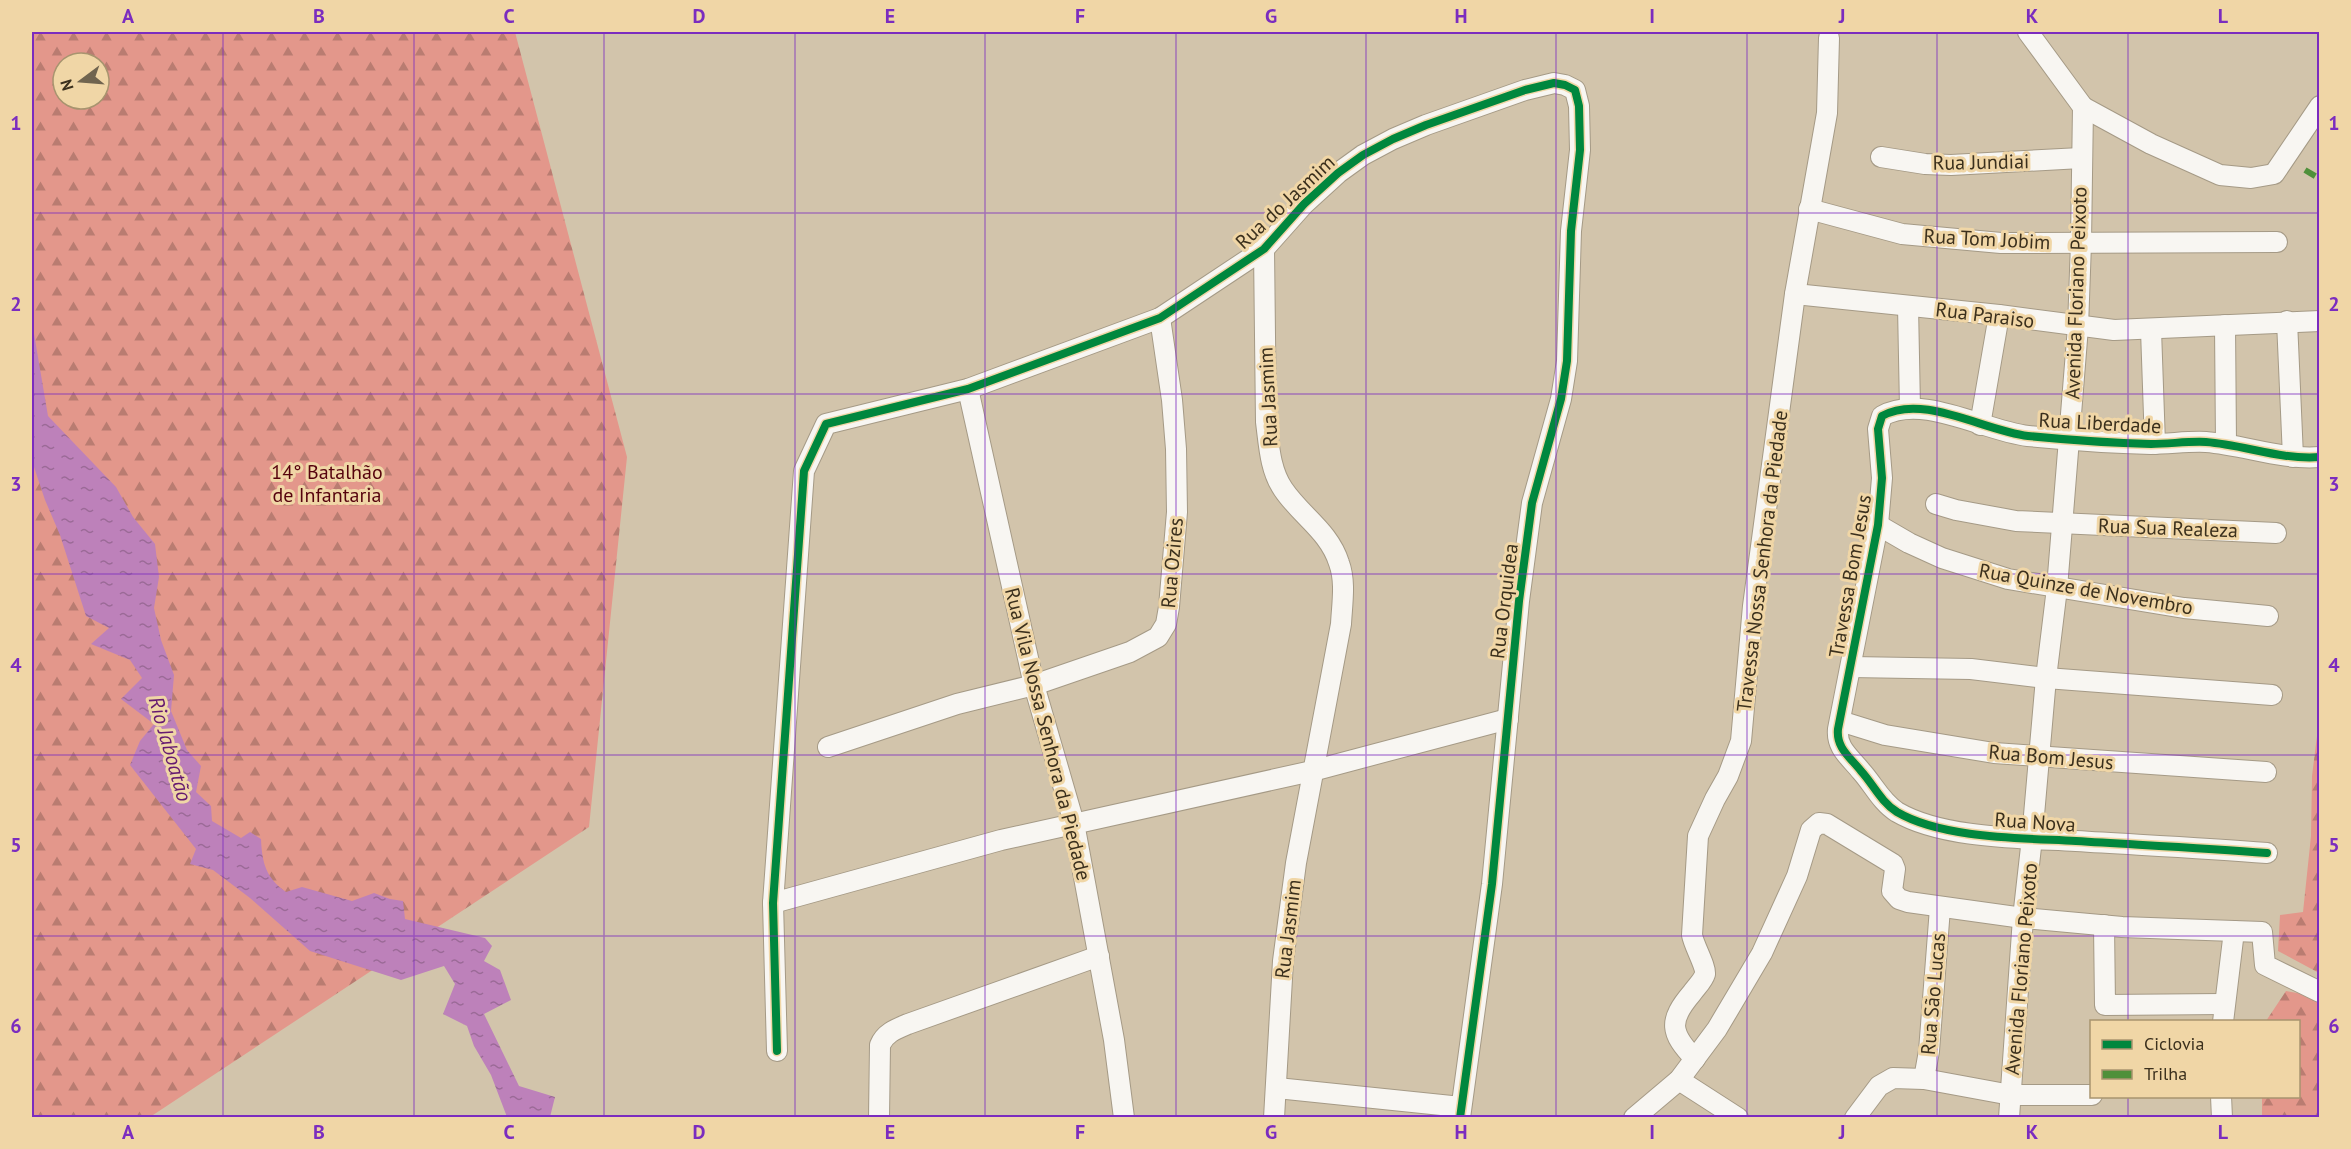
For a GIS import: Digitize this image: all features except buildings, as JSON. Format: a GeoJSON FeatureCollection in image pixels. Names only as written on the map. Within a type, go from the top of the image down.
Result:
{"type":"FeatureCollection","features":[{"type":"Feature","properties":{"kind":"street"},"geometry":{"type":"LineString","coordinates":[[2028,32],[2083,107],[2220,175],[2235,178],[2274,174],[2319,106]]}},
{"type":"Feature","properties":{"kind":"street","name":"Travessa Nossa Senhora da Piedade"},"geometry":{"type":"LineString","coordinates":[[1695,1059],[1677,1038],[1674,1021],[1682,1004],[1701,981],[1705,972],[1692,935],[1698,836],[1728,776],[1741,741],[1753,606],[1795,294],[1827,113],[1829,38]]}},
{"type":"Feature","properties":{"kind":"street","name":"Rua do Jasmim"},"geometry":{"type":"LineString","coordinates":[[773,903],[804,471],[826,424],[968,389],[1160,318],[1264,249],[1304,204],[1338,173],[1363,155],[1393,139],[1542,85],[1554,82],[1575,90]]}},
{"type":"Feature","properties":{"kind":"street","name":"Rua Orquidea"},"geometry":{"type":"LineString","coordinates":[[1460,1112],[1492,884],[1532,503],[1561,399],[1567,361],[1571,231],[1580,141],[1579,106],[1575,90]]}},
{"type":"Feature","properties":{"kind":"street","name":"Avenida Floriano Peixoto"},"geometry":{"type":"LineString","coordinates":[[2009,1118],[2023,918],[2057,588],[2079,327],[2083,107]]}},
{"type":"Feature","properties":{"kind":"street","name":"Rua Jundiai"},"geometry":{"type":"LineString","coordinates":[[1881,157],[1925,164],[1951,165],[2081,158]]}},
{"type":"Feature","properties":{"kind":"street","name":"Rua Tom Jobim"},"geometry":{"type":"LineString","coordinates":[[1809,209],[1902,234],[2001,243],[2277,242]]}},
{"type":"Feature","properties":{"kind":"street","name":"Rua Jasmim"},"geometry":{"type":"LineString","coordinates":[[1264,249],[1266,422],[1269,450],[1282,488],[1327,538],[1340,563],[1342,576],[1341,624],[1296,863],[1283,961],[1274,1118]]}},
{"type":"Feature","properties":{"kind":"street","name":"Rua Paraiso"},"geometry":{"type":"LineString","coordinates":[[1795,294],[1999,315],[2114,330],[2319,321]]}},
{"type":"Feature","properties":{"kind":"street"},"geometry":{"type":"LineString","coordinates":[[1908,306],[1910,408]]}},
{"type":"Feature","properties":{"kind":"street"},"geometry":{"type":"LineString","coordinates":[[1980,426],[1999,315]]}},
{"type":"Feature","properties":{"kind":"street","name":"Rua Ozires"},"geometry":{"type":"LineString","coordinates":[[828,747],[957,704],[1034,685],[1130,652],[1158,637],[1166,624],[1173,580],[1177,512],[1176,448],[1172,400],[1160,318]]}},
{"type":"Feature","properties":{"kind":"street"},"geometry":{"type":"LineString","coordinates":[[2287,321],[2293,457]]}},
{"type":"Feature","properties":{"kind":"street"},"geometry":{"type":"LineString","coordinates":[[2225,325],[2226,444]]}},
{"type":"Feature","properties":{"kind":"street"},"geometry":{"type":"LineString","coordinates":[[2151,330],[2155,444]]}},
{"type":"Feature","properties":{"kind":"street","name":"Rua Vila Nossa Senhora da Piedade"},"geometry":{"type":"LineString","coordinates":[[968,389],[1034,685],[1074,823],[1114,1040],[1124,1118]]}},
{"type":"Feature","properties":{"kind":"street","name":"Rua Liberdade"},"geometry":{"type":"LineString","coordinates":[[1882,416],[1910,408],[1955,416],[2001,432],[2155,444],[2189,442],[2226,444],[2269,454],[2319,458]]}},
{"type":"Feature","properties":{"kind":"street","name":"Travessa Bom Jesus"},"geometry":{"type":"LineString","coordinates":[[1839,731],[1878,525],[1882,478],[1878,429],[1882,416]]}},
{"type":"Feature","properties":{"kind":"street","name":"Rua Sua Realeza"},"geometry":{"type":"LineString","coordinates":[[1936,504],[2016,521],[2276,533]]}},
{"type":"Feature","properties":{"kind":"street","name":"Rua Quinze de Novembro"},"geometry":{"type":"LineString","coordinates":[[1878,525],[1909,543],[1972,569],[2008,579],[2184,608],[2268,615]]}},
{"type":"Feature","properties":{"kind":"street"},"geometry":{"type":"LineString","coordinates":[[1851,667],[1971,669],[2046,678],[2272,695]]}},
{"type":"Feature","properties":{"kind":"street"},"geometry":{"type":"LineString","coordinates":[[777,1051],[773,903],[1074,823],[1312,771],[1508,719]]}},
{"type":"Feature","properties":{"kind":"street","name":"Rua Bom Jesus"},"geometry":{"type":"LineString","coordinates":[[1839,731],[1885,735],[1995,753],[2266,772]]}},
{"type":"Feature","properties":{"kind":"street","name":"Rua Nova"},"geometry":{"type":"LineString","coordinates":[[1839,731],[1846,754],[1883,800],[1896,811],[1910,818],[1942,828],[2032,838],[2267,853]]}},
{"type":"Feature","properties":{"kind":"street"},"geometry":{"type":"LineString","coordinates":[[1634,1118],[1679,1080],[1717,1029],[1762,953],[1797,876],[1810,830],[1815,824],[1827,824],[1890,861],[1895,869],[1892,885],[1895,896],[1908,902],[2023,918],[2104,925],[2262,932],[2265,965],[2319,992]]}},
{"type":"Feature","properties":{"kind":"street","name":"Rua São Lucas"},"geometry":{"type":"LineString","coordinates":[[1924,1080],[1932,1016],[1940,908]]}},
{"type":"Feature","properties":{"kind":"street"},"geometry":{"type":"LineString","coordinates":[[2104,925],[2105,1013],[2223,1013],[2234,931]]}},
{"type":"Feature","properties":{"kind":"street"},"geometry":{"type":"LineString","coordinates":[[879,1118],[880,1045],[883,1037],[908,1024],[1099,956]]}},
{"type":"Feature","properties":{"kind":"street"},"geometry":{"type":"LineString","coordinates":[[1855,1118],[1873,1094],[1885,1082],[1893,1078],[1924,1080],[2011,1095],[2090,1095]]}},
{"type":"Feature","properties":{"kind":"street"},"geometry":{"type":"LineString","coordinates":[[1679,1080],[1738,1118]]}},
{"type":"Feature","properties":{"kind":"street"},"geometry":{"type":"LineString","coordinates":[[1277,1088],[1460,1112]]}},
{"type":"Feature","properties":{"kind":"street"},"geometry":{"type":"LineString","coordinates":[[2221,1098],[2222,1118]]}},
{"type":"Feature","properties":{"kind":"green space","name":"14° Batalhão de Infantaria"},"geometry":{"type":"Polygon","coordinates":[[[32,32],[515,32],[627,457],[589,827],[150,1117],[32,1117],[32,32]]]}},
{"type":"Feature","properties":{"kind":"green space"},"geometry":{"type":"Polygon","coordinates":[[[2319,720],[2319,973],[2278,951],[2280,915],[2303,912],[2311,836],[2312,776],[2319,720]]]}},
{"type":"Feature","properties":{"kind":"green space"},"geometry":{"type":"Polygon","coordinates":[[[2286,991],[2319,997],[2319,1117],[2262,1117],[2262,1098],[2300,1098],[2300,1020],[2267,1020],[2286,991]]]}},
{"type":"Feature","properties":{"kind":"water","name":"Rio Jaboatão"},"geometry":{"type":"Polygon","coordinates":[[[32,322],[48,416],[116,487],[133,517],[155,544],[159,577],[154,608],[161,640],[174,675],[171,711],[187,750],[201,766],[196,792],[211,806],[212,821],[241,838],[250,832],[261,839],[266,869],[279,887],[286,892],[302,887],[352,901],[374,893],[403,901],[405,919],[485,938],[492,946],[484,961],[500,970],[511,1000],[484,1014],[519,1086],[555,1097],[550,1117],[507,1117],[491,1075],[474,1046],[467,1026],[443,1014],[455,984],[444,966],[401,980],[310,951],[250,898],[213,870],[190,864],[196,849],[130,765],[140,741],[154,724],[121,699],[142,678],[130,660],[91,644],[109,628],[86,616],[60,535],[32,461],[32,322]]]}},
{"type":"Feature","properties":{"kind":"marked path"},"geometry":{"type":"LineString","coordinates":[[2305,170],[2320,179]]}},
{"type":"Feature","properties":{"kind":"cycle path"},"geometry":{"type":"LineString","coordinates":[[777,1051],[773,903],[804,471],[826,424],[968,389],[1160,318],[1264,249],[1304,204],[1338,173],[1363,155],[1426,125],[1525,90],[1554,83],[1575,90],[1579,106],[1580,150],[1571,231],[1567,361],[1561,399],[1532,503],[1519,601],[1492,884],[1460,1118]]}},
{"type":"Feature","properties":{"kind":"cycle path"},"geometry":{"type":"LineString","coordinates":[[2267,853],[1984,836],[1937,828],[1916,821],[1897,812],[1886,803],[1841,747],[1838,736],[1878,525],[1882,478],[1878,429],[1882,416],[1898,410],[1916,409],[1935,411],[2028,436],[2136,444],[2206,442],[2291,456],[2320,457]]}}]}
